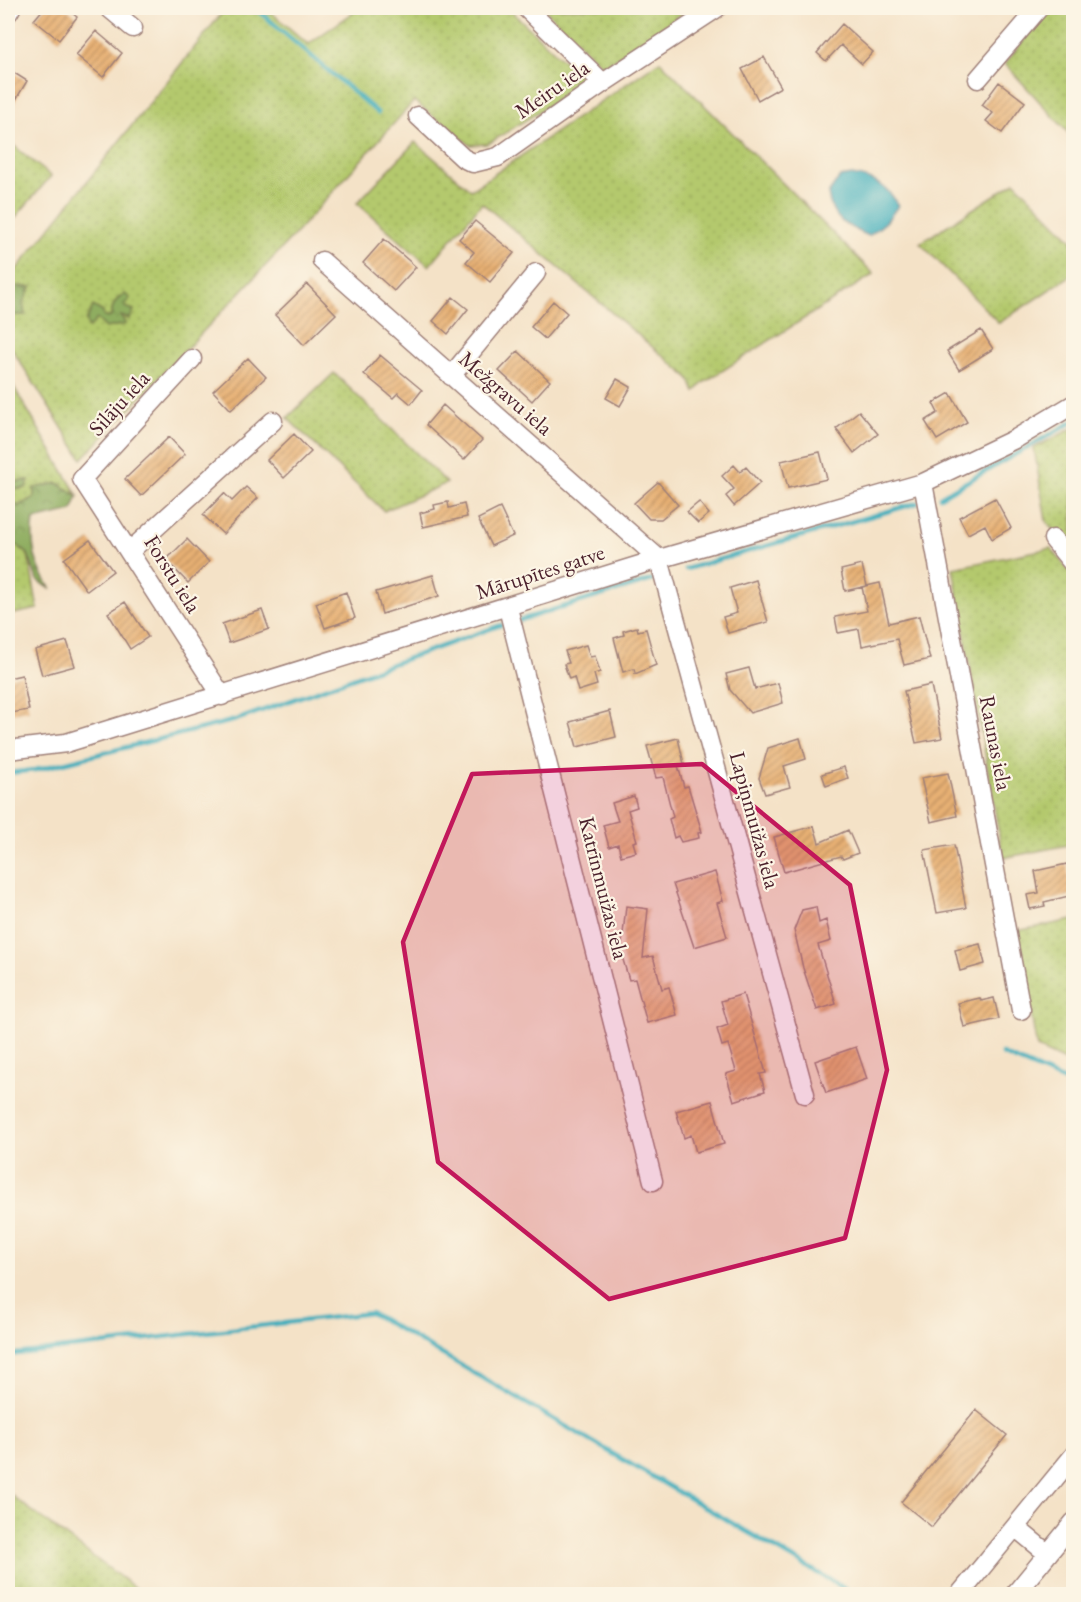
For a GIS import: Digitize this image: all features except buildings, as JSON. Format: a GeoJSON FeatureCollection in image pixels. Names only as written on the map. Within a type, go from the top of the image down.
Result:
{"type":"FeatureCollection","features":[{"type":"Feature","properties":{"kind":"street"},"geometry":{"type":"LineString","coordinates":[[8,13],[11,8]]}},
{"type":"Feature","properties":{"kind":"street"},"geometry":{"type":"LineString","coordinates":[[109,8],[133,28]]}},
{"type":"Feature","properties":{"kind":"street"},"geometry":{"type":"LineString","coordinates":[[526,8],[603,82]]}},
{"type":"Feature","properties":{"kind":"street","name":"Meiru iela"},"geometry":{"type":"LineString","coordinates":[[418,116],[463,158],[473,163],[498,158],[603,82],[717,8]]}},
{"type":"Feature","properties":{"kind":"street"},"geometry":{"type":"LineString","coordinates":[[978,80],[1039,8]]}},
{"type":"Feature","properties":{"kind":"street","name":"Mežgravu iela"},"geometry":{"type":"LineString","coordinates":[[322,261],[659,559]]}},
{"type":"Feature","properties":{"kind":"street"},"geometry":{"type":"LineString","coordinates":[[451,376],[536,273]]}},
{"type":"Feature","properties":{"kind":"street","name":"Silāju iela"},"geometry":{"type":"LineString","coordinates":[[82,479],[192,359]]}},
{"type":"Feature","properties":{"kind":"street","name":"Mārupītes gatve"},"geometry":{"type":"LineString","coordinates":[[8,750],[66,743],[508,608],[659,559],[923,483],[1017,438],[1074,404]]}},
{"type":"Feature","properties":{"kind":"street"},"geometry":{"type":"LineString","coordinates":[[130,550],[273,421]]}},
{"type":"Feature","properties":{"kind":"street","name":"Forstu iela"},"geometry":{"type":"LineString","coordinates":[[82,479],[130,550],[222,696]]}},
{"type":"Feature","properties":{"kind":"street","name":"Raunas iela"},"geometry":{"type":"LineString","coordinates":[[923,483],[1021,1011]]}},
{"type":"Feature","properties":{"kind":"street"},"geometry":{"type":"LineString","coordinates":[[1053,538],[1074,565]]}},
{"type":"Feature","properties":{"kind":"street","name":"Lapiņmuižas iela"},"geometry":{"type":"LineString","coordinates":[[659,559],[805,1094]]}},
{"type":"Feature","properties":{"kind":"street","name":"Katrīnmuižas iela"},"geometry":{"type":"LineString","coordinates":[[508,608],[653,1181]]}},
{"type":"Feature","properties":{"kind":"street"},"geometry":{"type":"LineString","coordinates":[[960,1594],[1074,1455]]}},
{"type":"Feature","properties":{"kind":"street"},"geometry":{"type":"LineString","coordinates":[[1016,1594],[1074,1522]]}},
{"type":"Feature","properties":{"kind":"street"},"geometry":{"type":"LineString","coordinates":[[1015,1527],[1048,1554]]}},
{"type":"Feature","properties":{"kind":"highlighted area"},"geometry":{"type":"Polygon","coordinates":[[[702,764],[850,885],[887,1070],[845,1238],[609,1299],[438,1162],[403,942],[472,774],[702,764]]]}},
{"type":"Feature","properties":{"kind":"green space"},"geometry":{"type":"Polygon","coordinates":[[[226,8],[266,8],[308,44],[360,8],[508,8],[586,82],[488,144],[470,145],[414,101],[288,242],[82,459],[8,343],[8,305],[17,287],[8,286],[8,280],[226,8]]]}},
{"type":"Feature","properties":{"kind":"green space"},"geometry":{"type":"Polygon","coordinates":[[[543,8],[691,8],[603,67],[543,8]]]}},
{"type":"Feature","properties":{"kind":"green space"},"geometry":{"type":"Polygon","coordinates":[[[1049,8],[1073,8],[1073,138],[1005,64],[1049,8]]]}},
{"type":"Feature","properties":{"kind":"green space"},"geometry":{"type":"Polygon","coordinates":[[[660,61],[874,274],[703,383],[695,392],[689,378],[482,203],[429,266],[357,203],[415,142],[471,190],[660,61]]]}},
{"type":"Feature","properties":{"kind":"green space"},"geometry":{"type":"Polygon","coordinates":[[[8,141],[51,176],[9,225],[8,224],[8,141]]]}},
{"type":"Feature","properties":{"kind":"green space"},"geometry":{"type":"Polygon","coordinates":[[[1015,182],[1073,241],[1073,274],[999,323],[920,243],[1015,182]]]}},
{"type":"Feature","properties":{"kind":"green space"},"geometry":{"type":"Polygon","coordinates":[[[8,286],[31,287],[23,303],[25,315],[12,315],[8,305],[8,286]]]}},
{"type":"Feature","properties":{"kind":"green space"},"geometry":{"type":"Polygon","coordinates":[[[125,294],[130,298],[125,307],[134,310],[130,319],[121,316],[126,324],[106,328],[97,319],[89,328],[86,321],[93,306],[103,312],[104,317],[111,317],[114,304],[125,294]]]}},
{"type":"Feature","properties":{"kind":"green space"},"geometry":{"type":"Polygon","coordinates":[[[334,373],[447,483],[384,511],[287,418],[334,373]]]}},
{"type":"Feature","properties":{"kind":"green space"},"geometry":{"type":"Polygon","coordinates":[[[8,377],[78,496],[57,483],[18,507],[8,496],[8,490],[25,488],[28,480],[8,483],[8,377]]]}},
{"type":"Feature","properties":{"kind":"green space"},"geometry":{"type":"Polygon","coordinates":[[[1073,428],[1073,552],[1046,521],[1034,448],[1073,428]]]}},
{"type":"Feature","properties":{"kind":"green space"},"geometry":{"type":"Polygon","coordinates":[[[29,480],[26,488],[8,490],[8,483],[29,480]]]}},
{"type":"Feature","properties":{"kind":"green space"},"geometry":{"type":"Polygon","coordinates":[[[58,483],[78,496],[72,511],[34,520],[33,530],[35,557],[51,589],[37,580],[28,554],[17,545],[8,546],[8,496],[18,506],[34,498],[34,488],[58,483]]]}},
{"type":"Feature","properties":{"kind":"green space"},"geometry":{"type":"Polygon","coordinates":[[[17,545],[28,554],[38,609],[8,615],[8,546],[17,545]]]}},
{"type":"Feature","properties":{"kind":"green space"},"geometry":{"type":"Polygon","coordinates":[[[1051,548],[1073,576],[1073,844],[1003,858],[953,568],[1051,548]]]}},
{"type":"Feature","properties":{"kind":"green space"},"geometry":{"type":"Polygon","coordinates":[[[1074,920],[1073,1065],[1037,1048],[1016,931],[1074,920]]]}},
{"type":"Feature","properties":{"kind":"green space"},"geometry":{"type":"Polygon","coordinates":[[[8,1493],[143,1594],[8,1594],[8,1493]]]}},
{"type":"Feature","properties":{"kind":"water"},"geometry":{"type":"Polygon","coordinates":[[[852,175],[866,178],[880,185],[895,199],[898,206],[886,222],[869,236],[841,221],[830,203],[828,194],[840,177],[852,175]]]}},
{"type":"Feature","properties":{"kind":"waterway"},"geometry":{"type":"LineString","coordinates":[[255,8],[378,113]]}},
{"type":"Feature","properties":{"kind":"waterway"},"geometry":{"type":"LineString","coordinates":[[940,497],[1074,421]]}},
{"type":"Feature","properties":{"kind":"waterway"},"geometry":{"type":"LineString","coordinates":[[686,569],[917,503]]}},
{"type":"Feature","properties":{"kind":"waterway"},"geometry":{"type":"LineString","coordinates":[[520,620],[652,580]]}},
{"type":"Feature","properties":{"kind":"waterway"},"geometry":{"type":"LineString","coordinates":[[8,773],[35,770],[236,720],[501,625]]}},
{"type":"Feature","properties":{"kind":"waterway"},"geometry":{"type":"LineString","coordinates":[[1002,1054],[1074,1085]]}},
{"type":"Feature","properties":{"kind":"waterway"},"geometry":{"type":"LineString","coordinates":[[8,1355],[371,1313],[854,1594]]}}]}
